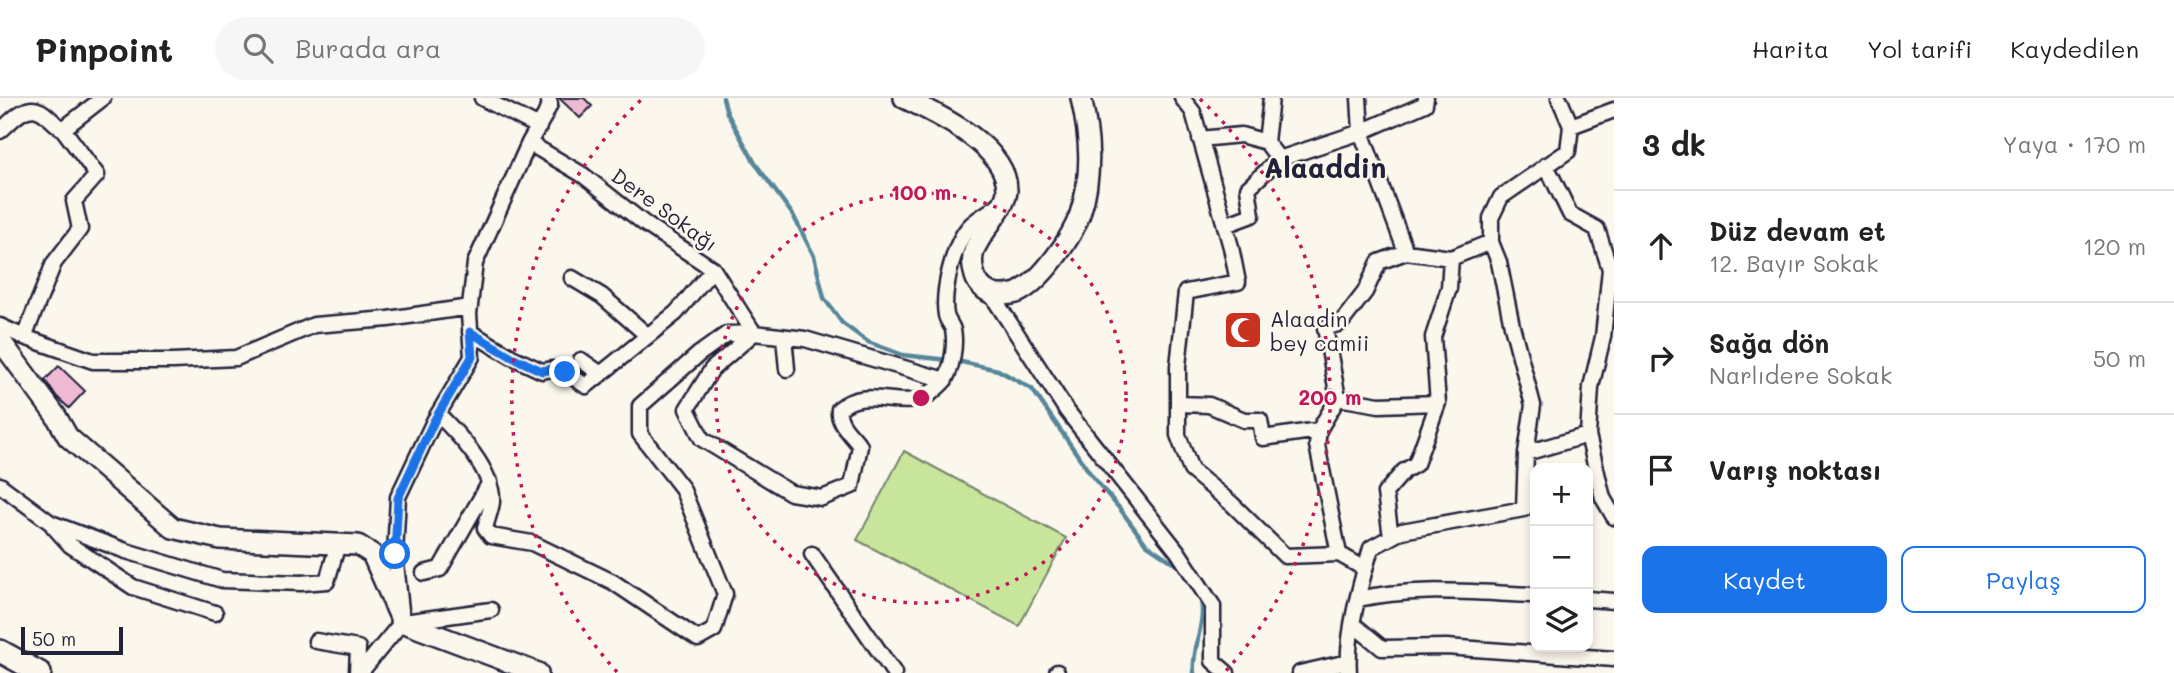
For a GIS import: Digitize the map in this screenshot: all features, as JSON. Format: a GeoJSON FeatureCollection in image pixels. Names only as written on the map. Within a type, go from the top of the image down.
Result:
{"type":"FeatureCollection","features":[{"type":"Feature","properties":{"kind":"main road"},"geometry":{"type":"LineString","coordinates":[[904,98],[952,122],[989,150],[1003,173],[1007,191],[973,249],[972,264],[975,278],[982,287],[992,294],[1003,295],[1018,293],[1041,274],[1061,248],[1080,215],[1088,181],[1089,147],[1081,98]]}},
{"type":"Feature","properties":{"kind":"main road"},"geometry":{"type":"LineString","coordinates":[[0,340],[56,416],[68,437],[173,528],[220,539],[358,545],[372,554],[402,622],[538,673]]}},
{"type":"Feature","properties":{"kind":"main road"},"geometry":{"type":"LineString","coordinates":[[0,651],[40,673]]}},
{"type":"Feature","properties":{"kind":"street"},"geometry":{"type":"LineString","coordinates":[[63,129],[103,98]]}},
{"type":"Feature","properties":{"kind":"street"},"geometry":{"type":"LineString","coordinates":[[482,98],[539,127]]}},
{"type":"Feature","properties":{"kind":"street"},"geometry":{"type":"LineString","coordinates":[[402,622],[395,554],[398,498],[439,414],[472,357],[470,307],[475,263],[529,143],[550,104],[548,98]]}},
{"type":"Feature","properties":{"kind":"street"},"geometry":{"type":"LineString","coordinates":[[1182,98],[1193,111],[1238,282],[1186,292],[1178,366],[1178,435],[1191,470],[1232,504],[1286,556],[1339,554],[1365,569]]}},
{"type":"Feature","properties":{"kind":"street"},"geometry":{"type":"LineString","coordinates":[[1266,142],[1271,98]]}},
{"type":"Feature","properties":{"kind":"street"},"geometry":{"type":"LineString","coordinates":[[1359,98],[1361,132],[1406,252]]}},
{"type":"Feature","properties":{"kind":"street"},"geometry":{"type":"LineString","coordinates":[[1225,225],[1252,215],[1248,188],[1279,159],[1361,132],[1425,104],[1426,98]]}},
{"type":"Feature","properties":{"kind":"street"},"geometry":{"type":"LineString","coordinates":[[1300,673],[1349,668],[1353,624],[1371,548],[1402,531],[1524,509],[1526,453],[1533,405],[1511,326],[1499,262],[1491,242],[1491,218],[1501,197],[1568,151],[1571,126],[1559,98]]}},
{"type":"Feature","properties":{"kind":"street"},"geometry":{"type":"LineString","coordinates":[[0,131],[23,111],[40,110],[63,129],[97,174],[74,201],[80,229],[54,263],[24,337]]}},
{"type":"Feature","properties":{"kind":"street"},"geometry":{"type":"LineString","coordinates":[[1571,126],[1614,110]]}},
{"type":"Feature","properties":{"kind":"street"},"geometry":{"type":"LineString","coordinates":[[1200,139],[1241,135],[1266,142],[1279,159]]}},
{"type":"Feature","properties":{"kind":"street","name":"Dere Sokağı"},"geometry":{"type":"LineString","coordinates":[[529,143],[583,175],[645,224],[713,269],[754,333]]}},
{"type":"Feature","properties":{"kind":"street"},"geometry":{"type":"LineString","coordinates":[[1546,165],[1570,214],[1597,229],[1614,227]]}},
{"type":"Feature","properties":{"kind":"street"},"geometry":{"type":"LineString","coordinates":[[754,333],[712,369],[687,409],[702,439],[791,493],[822,498],[852,486],[860,446],[838,417],[839,409],[847,402],[860,398],[915,400],[926,397],[949,369],[953,331],[946,316],[955,248],[969,226],[1003,201]]}},
{"type":"Feature","properties":{"kind":"street"},"geometry":{"type":"LineString","coordinates":[[1597,229],[1610,269],[1603,337],[1591,387],[1588,435],[1602,498],[1614,517]]}},
{"type":"Feature","properties":{"kind":"street"},"geometry":{"type":"LineString","coordinates":[[1339,554],[1317,445],[1319,430],[1338,398],[1325,328],[1341,323],[1365,292],[1379,261],[1406,252],[1451,258],[1491,242]]}},
{"type":"Feature","properties":{"kind":"street"},"geometry":{"type":"LineString","coordinates":[[1391,537],[1385,493],[1404,471],[1416,464],[1438,403],[1433,337],[1448,288],[1451,258]]}},
{"type":"Feature","properties":{"kind":"street"},"geometry":{"type":"LineString","coordinates":[[470,332],[542,371],[552,369],[565,372],[586,386],[676,313],[713,269]]}},
{"type":"Feature","properties":{"kind":"street"},"geometry":{"type":"LineString","coordinates":[[572,278],[602,296],[648,336]]}},
{"type":"Feature","properties":{"kind":"street"},"geometry":{"type":"LineString","coordinates":[[992,294],[1067,411],[1178,552],[1213,606],[1213,661],[1227,673]]}},
{"type":"Feature","properties":{"kind":"street"},"geometry":{"type":"LineString","coordinates":[[0,326],[93,361],[173,361],[236,358],[314,325],[388,319],[470,307]]}},
{"type":"Feature","properties":{"kind":"street"},"geometry":{"type":"LineString","coordinates":[[439,414],[472,453],[490,482],[492,502],[485,528],[491,536],[532,543],[613,582],[698,639],[714,630],[724,594],[682,488],[640,434],[640,406],[699,354],[727,334],[754,333],[805,339],[949,369]]}},
{"type":"Feature","properties":{"kind":"street"},"geometry":{"type":"LineString","coordinates":[[784,337],[787,369]]}},
{"type":"Feature","properties":{"kind":"street"},"geometry":{"type":"LineString","coordinates":[[581,360],[601,374]]}},
{"type":"Feature","properties":{"kind":"street"},"geometry":{"type":"LineString","coordinates":[[1338,398],[1379,405],[1438,403]]}},
{"type":"Feature","properties":{"kind":"street"},"geometry":{"type":"LineString","coordinates":[[1178,404],[1209,405],[1244,420],[1259,420],[1263,438],[1319,430]]}},
{"type":"Feature","properties":{"kind":"street"},"geometry":{"type":"LineString","coordinates":[[1526,453],[1588,435]]}},
{"type":"Feature","properties":{"kind":"street"},"geometry":{"type":"LineString","coordinates":[[424,573],[440,569],[490,482]]}},
{"type":"Feature","properties":{"kind":"street"},"geometry":{"type":"LineString","coordinates":[[0,485],[51,523],[70,545],[133,587],[215,613]]}},
{"type":"Feature","properties":{"kind":"street"},"geometry":{"type":"LineString","coordinates":[[51,523],[126,551],[222,580],[301,583],[327,581],[338,544]]}},
{"type":"Feature","properties":{"kind":"street"},"geometry":{"type":"LineString","coordinates":[[812,554],[894,673]]}},
{"type":"Feature","properties":{"kind":"street"},"geometry":{"type":"LineString","coordinates":[[1358,599],[1423,592],[1530,595]]}},
{"type":"Feature","properties":{"kind":"street"},"geometry":{"type":"LineString","coordinates":[[1593,599],[1614,601]]}},
{"type":"Feature","properties":{"kind":"street"},"geometry":{"type":"LineString","coordinates":[[359,673],[402,622],[491,610]]}},
{"type":"Feature","properties":{"kind":"street"},"geometry":{"type":"LineString","coordinates":[[1353,624],[1382,648],[1446,646],[1614,659]]}},
{"type":"Feature","properties":{"kind":"street"},"geometry":{"type":"LineString","coordinates":[[316,641],[358,648],[359,673]]}},
{"type":"Feature","properties":{"kind":"green space"},"geometry":{"type":"Polygon","coordinates":[[[904,451],[1066,538],[1019,626],[857,540],[904,451]]]}},
{"type":"Feature","properties":{"kind":"building"},"geometry":{"type":"Polygon","coordinates":[[[559,98],[584,98],[592,106],[580,118],[559,98]]]}},
{"type":"Feature","properties":{"kind":"building","name":"Alaadin bey camii"},"geometry":{"type":"Polygon","coordinates":[[[1233,316],[1255,316],[1254,345],[1232,344],[1233,316]]]}},
{"type":"Feature","properties":{"kind":"building"},"geometry":{"type":"Polygon","coordinates":[[[59,366],[85,391],[69,408],[45,380],[59,366]]]}},
{"type":"Feature","properties":{"kind":"waterway"},"geometry":{"type":"LineString","coordinates":[[723,98],[727,113],[755,163],[793,215],[814,256],[824,298],[842,323],[868,342],[903,355],[957,361],[998,370],[1032,389],[1092,476],[1146,544],[1180,567]]}},
{"type":"Feature","properties":{"kind":"waterway"},"geometry":{"type":"LineString","coordinates":[[1186,577],[1200,598],[1202,609],[1194,673]]}},
{"type":"Feature","properties":{"kind":"place","name":"Alaadin bey camii"},"geometry":{"type":"Point","coordinates":[1243,330]}},
{"type":"Feature","properties":{"kind":"district","name":"Alaaddin"},"geometry":{"type":"Point","coordinates":[1325,167]}},
{"type":"Feature","properties":{"kind":"route"},"geometry":{"type":"LineString","coordinates":[[395,554],[398,498],[434,421],[472,357],[470,332],[542,371],[552,369],[565,372]]}}]}
